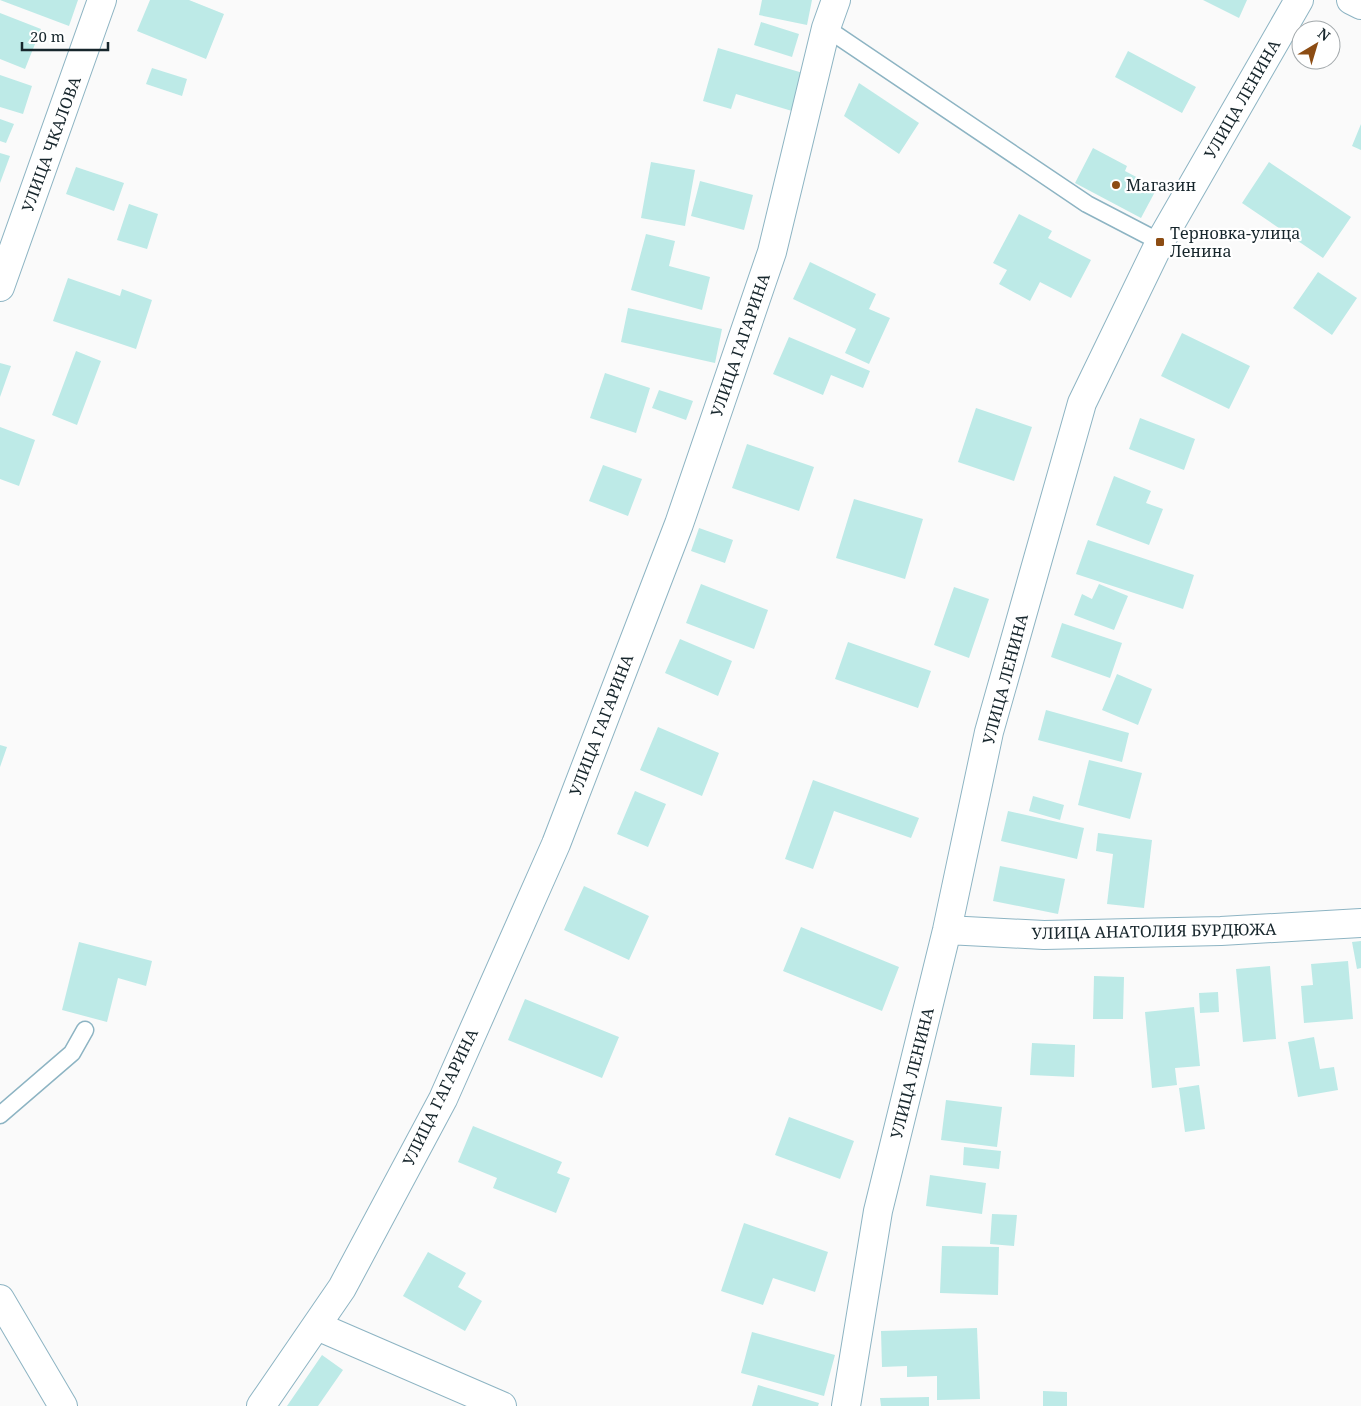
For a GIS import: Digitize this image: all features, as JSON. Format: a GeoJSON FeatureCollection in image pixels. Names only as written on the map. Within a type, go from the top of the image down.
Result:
{"type":"FeatureCollection","features":[{"type":"Feature","properties":{"kind":"street","name":"УЛИЦА ЧКАЛОВА"},"geometry":{"type":"LineString","coordinates":[[0,287],[102,0]]}},
{"type":"Feature","properties":{"kind":"street","name":"УЛИЦА ГАГАРИНА"},"geometry":{"type":"LineString","coordinates":[[261,1406],[342,1288],[443,1099],[556,844],[679,524],[772,252],[826,28],[836,0]]}},
{"type":"Feature","properties":{"kind":"street","name":"УЛИЦА ЛЕНИНА"},"geometry":{"type":"LineString","coordinates":[[846,1406],[878,1211],[947,930],[989,732],[1082,404],[1160,242],[1300,0]]}},
{"type":"Feature","properties":{"kind":"street"},"geometry":{"type":"LineString","coordinates":[[1351,0],[1361,5]]}},
{"type":"Feature","properties":{"kind":"street","name":"УЛИЦА АНАТОЛИЯ БУРДЮЖА"},"geometry":{"type":"LineString","coordinates":[[947,930],[1054,935],[1221,931],[1361,923]]}},
{"type":"Feature","properties":{"kind":"street"},"geometry":{"type":"LineString","coordinates":[[0,1299],[63,1406]]}},
{"type":"Feature","properties":{"kind":"street"},"geometry":{"type":"LineString","coordinates":[[317,1326],[502,1406]]}},
{"type":"Feature","properties":{"kind":"lane"},"geometry":{"type":"LineString","coordinates":[[826,28],[1087,204],[1160,242]]}},
{"type":"Feature","properties":{"kind":"lane"},"geometry":{"type":"LineString","coordinates":[[0,1115],[72,1053],[85,1030]]}},
{"type":"Feature","properties":{"kind":"building"},"geometry":{"type":"Polygon","coordinates":[[[0,0],[78,0],[69,26],[0,0]]]}},
{"type":"Feature","properties":{"kind":"building"},"geometry":{"type":"Polygon","coordinates":[[[150,0],[189,0],[224,14],[206,59],[137,31],[150,0]]]}},
{"type":"Feature","properties":{"kind":"building"},"geometry":{"type":"Polygon","coordinates":[[[762,0],[812,0],[807,25],[759,15],[762,0]]]}},
{"type":"Feature","properties":{"kind":"building"},"geometry":{"type":"Polygon","coordinates":[[[1203,0],[1247,0],[1239,18],[1203,0]]]}},
{"type":"Feature","properties":{"kind":"building"},"geometry":{"type":"Polygon","coordinates":[[[0,13],[41,29],[25,69],[0,59],[0,13]]]}},
{"type":"Feature","properties":{"kind":"building"},"geometry":{"type":"Polygon","coordinates":[[[761,22],[799,34],[792,57],[754,45],[761,22]]]}},
{"type":"Feature","properties":{"kind":"building"},"geometry":{"type":"Polygon","coordinates":[[[718,48],[803,73],[792,111],[736,94],[731,109],[703,101],[718,48]]]}},
{"type":"Feature","properties":{"kind":"building"},"geometry":{"type":"Polygon","coordinates":[[[1128,51],[1196,87],[1182,113],[1115,77],[1128,51]]]}},
{"type":"Feature","properties":{"kind":"building"},"geometry":{"type":"Polygon","coordinates":[[[152,68],[187,79],[182,96],[146,84],[152,68]]]}},
{"type":"Feature","properties":{"kind":"building"},"geometry":{"type":"Polygon","coordinates":[[[0,75],[32,86],[23,114],[0,107],[0,75]]]}},
{"type":"Feature","properties":{"kind":"building"},"geometry":{"type":"Polygon","coordinates":[[[859,83],[919,123],[899,154],[844,116],[859,83]]]}},
{"type":"Feature","properties":{"kind":"building"},"geometry":{"type":"Polygon","coordinates":[[[0,119],[14,124],[6,143],[0,141],[0,119]]]}},
{"type":"Feature","properties":{"kind":"building"},"geometry":{"type":"Polygon","coordinates":[[[1361,124],[1361,150],[1352,146],[1361,124]]]}},
{"type":"Feature","properties":{"kind":"building","name":"Магазин"},"geometry":{"type":"Polygon","coordinates":[[[1093,148],[1127,166],[1125,171],[1157,188],[1141,218],[1075,183],[1093,148]]]}},
{"type":"Feature","properties":{"kind":"building"},"geometry":{"type":"Polygon","coordinates":[[[0,153],[10,156],[0,183],[0,153]]]}},
{"type":"Feature","properties":{"kind":"building"},"geometry":{"type":"Polygon","coordinates":[[[651,162],[695,170],[685,226],[641,218],[651,162]]]}},
{"type":"Feature","properties":{"kind":"building"},"geometry":{"type":"Polygon","coordinates":[[[1269,162],[1351,217],[1323,258],[1242,203],[1269,162]]]}},
{"type":"Feature","properties":{"kind":"building"},"geometry":{"type":"Polygon","coordinates":[[[76,167],[124,183],[114,211],[66,194],[76,167]]]}},
{"type":"Feature","properties":{"kind":"building"},"geometry":{"type":"Polygon","coordinates":[[[700,181],[753,195],[744,230],[691,216],[700,181]]]}},
{"type":"Feature","properties":{"kind":"building"},"geometry":{"type":"Polygon","coordinates":[[[129,204],[158,214],[147,249],[117,240],[129,204]]]}},
{"type":"Feature","properties":{"kind":"building"},"geometry":{"type":"Polygon","coordinates":[[[1019,214],[1052,231],[1048,238],[1091,260],[1071,298],[1040,282],[1030,301],[999,284],[1007,270],[993,263],[1019,214]]]}},
{"type":"Feature","properties":{"kind":"building"},"geometry":{"type":"Polygon","coordinates":[[[646,234],[675,241],[669,266],[710,277],[702,310],[631,290],[646,234]]]}},
{"type":"Feature","properties":{"kind":"building"},"geometry":{"type":"Polygon","coordinates":[[[810,262],[876,294],[869,309],[890,318],[869,364],[845,353],[856,329],[793,299],[810,262]]]}},
{"type":"Feature","properties":{"kind":"building"},"geometry":{"type":"Polygon","coordinates":[[[1318,272],[1357,298],[1332,335],[1293,308],[1318,272]]]}},
{"type":"Feature","properties":{"kind":"building"},"geometry":{"type":"Polygon","coordinates":[[[68,278],[120,296],[122,289],[152,300],[136,349],[53,321],[68,278]]]}},
{"type":"Feature","properties":{"kind":"building"},"geometry":{"type":"Polygon","coordinates":[[[628,308],[722,329],[715,363],[621,342],[628,308]]]}},
{"type":"Feature","properties":{"kind":"building"},"geometry":{"type":"Polygon","coordinates":[[[1182,333],[1250,366],[1229,409],[1161,376],[1182,333]]]}},
{"type":"Feature","properties":{"kind":"building"},"geometry":{"type":"Polygon","coordinates":[[[789,337],[870,371],[863,388],[831,375],[823,395],[773,374],[789,337]]]}},
{"type":"Feature","properties":{"kind":"building"},"geometry":{"type":"Polygon","coordinates":[[[76,351],[101,361],[77,425],[52,415],[76,351]]]}},
{"type":"Feature","properties":{"kind":"building"},"geometry":{"type":"Polygon","coordinates":[[[0,363],[11,366],[0,397],[0,363]]]}},
{"type":"Feature","properties":{"kind":"building"},"geometry":{"type":"Polygon","coordinates":[[[605,373],[650,388],[636,433],[590,418],[605,373]]]}},
{"type":"Feature","properties":{"kind":"building"},"geometry":{"type":"Polygon","coordinates":[[[659,390],[693,401],[686,420],[652,408],[659,390]]]}},
{"type":"Feature","properties":{"kind":"building"},"geometry":{"type":"Polygon","coordinates":[[[976,408],[1032,427],[1014,481],[958,462],[976,408]]]}},
{"type":"Feature","properties":{"kind":"building"},"geometry":{"type":"Polygon","coordinates":[[[1140,418],[1195,439],[1184,470],[1129,449],[1140,418]]]}},
{"type":"Feature","properties":{"kind":"building"},"geometry":{"type":"Polygon","coordinates":[[[0,427],[35,440],[19,486],[0,479],[0,427]]]}},
{"type":"Feature","properties":{"kind":"building"},"geometry":{"type":"Polygon","coordinates":[[[747,444],[814,467],[799,511],[732,488],[747,444]]]}},
{"type":"Feature","properties":{"kind":"building"},"geometry":{"type":"Polygon","coordinates":[[[603,465],[642,479],[628,516],[589,501],[603,465]]]}},
{"type":"Feature","properties":{"kind":"building"},"geometry":{"type":"Polygon","coordinates":[[[1114,476],[1151,491],[1146,503],[1163,509],[1149,545],[1096,525],[1114,476]]]}},
{"type":"Feature","properties":{"kind":"building"},"geometry":{"type":"Polygon","coordinates":[[[854,499],[923,519],[905,579],[836,558],[854,499]]]}},
{"type":"Feature","properties":{"kind":"building"},"geometry":{"type":"Polygon","coordinates":[[[699,528],[733,540],[725,563],[691,551],[699,528]]]}},
{"type":"Feature","properties":{"kind":"building"},"geometry":{"type":"Polygon","coordinates":[[[1088,540],[1194,575],[1183,609],[1076,574],[1088,540]]]}},
{"type":"Feature","properties":{"kind":"building"},"geometry":{"type":"Polygon","coordinates":[[[701,584],[768,610],[754,649],[686,623],[701,584]]]}},
{"type":"Feature","properties":{"kind":"building"},"geometry":{"type":"Polygon","coordinates":[[[1099,584],[1128,596],[1114,630],[1074,615],[1082,594],[1092,599],[1099,584]]]}},
{"type":"Feature","properties":{"kind":"building"},"geometry":{"type":"Polygon","coordinates":[[[954,587],[989,599],[969,658],[934,645],[954,587]]]}},
{"type":"Feature","properties":{"kind":"building"},"geometry":{"type":"Polygon","coordinates":[[[1062,623],[1122,643],[1110,678],[1051,657],[1062,623]]]}},
{"type":"Feature","properties":{"kind":"building"},"geometry":{"type":"Polygon","coordinates":[[[680,639],[732,661],[718,696],[665,673],[680,639]]]}},
{"type":"Feature","properties":{"kind":"building"},"geometry":{"type":"Polygon","coordinates":[[[848,642],[931,671],[918,708],[835,679],[848,642]]]}},
{"type":"Feature","properties":{"kind":"building"},"geometry":{"type":"Polygon","coordinates":[[[1117,674],[1152,689],[1138,725],[1102,710],[1117,674]]]}},
{"type":"Feature","properties":{"kind":"building"},"geometry":{"type":"Polygon","coordinates":[[[1046,710],[1129,733],[1122,762],[1038,740],[1046,710]]]}},
{"type":"Feature","properties":{"kind":"building"},"geometry":{"type":"Polygon","coordinates":[[[658,727],[719,753],[702,796],[640,770],[658,727]]]}},
{"type":"Feature","properties":{"kind":"building"},"geometry":{"type":"Polygon","coordinates":[[[0,745],[7,747],[0,767],[0,745]]]}},
{"type":"Feature","properties":{"kind":"building"},"geometry":{"type":"Polygon","coordinates":[[[1089,760],[1142,773],[1130,819],[1078,805],[1089,760]]]}},
{"type":"Feature","properties":{"kind":"building"},"geometry":{"type":"Polygon","coordinates":[[[813,780],[919,818],[911,838],[834,811],[813,869],[785,859],[813,780]]]}},
{"type":"Feature","properties":{"kind":"building"},"geometry":{"type":"Polygon","coordinates":[[[635,791],[666,804],[648,847],[617,834],[635,791]]]}},
{"type":"Feature","properties":{"kind":"building"},"geometry":{"type":"Polygon","coordinates":[[[1033,796],[1064,805],[1060,820],[1029,811],[1033,796]]]}},
{"type":"Feature","properties":{"kind":"building"},"geometry":{"type":"Polygon","coordinates":[[[1008,811],[1084,828],[1077,859],[1001,841],[1008,811]]]}},
{"type":"Feature","properties":{"kind":"building"},"geometry":{"type":"Polygon","coordinates":[[[1098,833],[1152,840],[1144,908],[1107,904],[1113,854],[1096,851],[1098,833]]]}},
{"type":"Feature","properties":{"kind":"building"},"geometry":{"type":"Polygon","coordinates":[[[1000,866],[1065,879],[1058,914],[993,901],[1000,866]]]}},
{"type":"Feature","properties":{"kind":"building"},"geometry":{"type":"Polygon","coordinates":[[[584,886],[649,916],[629,960],[564,930],[584,886]]]}},
{"type":"Feature","properties":{"kind":"building"},"geometry":{"type":"Polygon","coordinates":[[[801,927],[899,967],[882,1011],[783,971],[801,927]]]}},
{"type":"Feature","properties":{"kind":"building"},"geometry":{"type":"Polygon","coordinates":[[[1361,941],[1361,968],[1357,969],[1352,942],[1361,941]]]}},
{"type":"Feature","properties":{"kind":"building"},"geometry":{"type":"Polygon","coordinates":[[[79,942],[152,961],[146,986],[118,978],[107,1022],[62,1010],[79,942]]]}},
{"type":"Feature","properties":{"kind":"building"},"geometry":{"type":"Polygon","coordinates":[[[1348,961],[1353,1019],[1304,1023],[1301,986],[1313,985],[1311,964],[1348,961]]]}},
{"type":"Feature","properties":{"kind":"building"},"geometry":{"type":"Polygon","coordinates":[[[1270,966],[1276,1039],[1243,1042],[1236,969],[1270,966]]]}},
{"type":"Feature","properties":{"kind":"building"},"geometry":{"type":"Polygon","coordinates":[[[1094,976],[1124,977],[1123,1019],[1093,1019],[1094,976]]]}},
{"type":"Feature","properties":{"kind":"building"},"geometry":{"type":"Polygon","coordinates":[[[1218,992],[1219,1012],[1200,1013],[1199,993],[1218,992]]]}},
{"type":"Feature","properties":{"kind":"building"},"geometry":{"type":"Polygon","coordinates":[[[525,999],[619,1037],[602,1078],[508,1040],[525,999]]]}},
{"type":"Feature","properties":{"kind":"building"},"geometry":{"type":"Polygon","coordinates":[[[1194,1007],[1200,1066],[1175,1068],[1177,1085],[1152,1088],[1145,1012],[1194,1007]]]}},
{"type":"Feature","properties":{"kind":"building"},"geometry":{"type":"Polygon","coordinates":[[[1314,1037],[1320,1069],[1334,1067],[1338,1090],[1298,1097],[1288,1042],[1314,1037]]]}},
{"type":"Feature","properties":{"kind":"building"},"geometry":{"type":"Polygon","coordinates":[[[1032,1043],[1075,1045],[1074,1077],[1030,1075],[1032,1043]]]}},
{"type":"Feature","properties":{"kind":"building"},"geometry":{"type":"Polygon","coordinates":[[[1199,1085],[1205,1129],[1185,1132],[1179,1088],[1199,1085]]]}},
{"type":"Feature","properties":{"kind":"building"},"geometry":{"type":"Polygon","coordinates":[[[946,1100],[1002,1107],[997,1147],[941,1140],[946,1100]]]}},
{"type":"Feature","properties":{"kind":"building"},"geometry":{"type":"Polygon","coordinates":[[[789,1117],[854,1141],[840,1179],[775,1155],[789,1117]]]}},
{"type":"Feature","properties":{"kind":"building"},"geometry":{"type":"Polygon","coordinates":[[[473,1126],[562,1162],[557,1173],[570,1178],[556,1213],[493,1188],[497,1178],[458,1162],[473,1126]]]}},
{"type":"Feature","properties":{"kind":"building"},"geometry":{"type":"Polygon","coordinates":[[[964,1147],[1001,1151],[999,1169],[963,1165],[964,1147]]]}},
{"type":"Feature","properties":{"kind":"building"},"geometry":{"type":"Polygon","coordinates":[[[930,1175],[986,1183],[982,1214],[926,1206],[930,1175]]]}},
{"type":"Feature","properties":{"kind":"building"},"geometry":{"type":"Polygon","coordinates":[[[992,1214],[1017,1215],[1014,1246],[990,1244],[992,1214]]]}},
{"type":"Feature","properties":{"kind":"building"},"geometry":{"type":"Polygon","coordinates":[[[744,1223],[828,1252],[815,1292],[773,1278],[763,1305],[721,1291],[744,1223]]]}},
{"type":"Feature","properties":{"kind":"building"},"geometry":{"type":"Polygon","coordinates":[[[942,1246],[999,1247],[998,1295],[940,1293],[942,1246]]]}},
{"type":"Feature","properties":{"kind":"building"},"geometry":{"type":"Polygon","coordinates":[[[428,1252],[466,1273],[458,1287],[482,1301],[465,1331],[403,1296],[428,1252]]]}},
{"type":"Feature","properties":{"kind":"building"},"geometry":{"type":"Polygon","coordinates":[[[977,1328],[980,1399],[937,1400],[937,1376],[907,1377],[907,1366],[882,1367],[881,1331],[977,1328]]]}},
{"type":"Feature","properties":{"kind":"building"},"geometry":{"type":"Polygon","coordinates":[[[752,1332],[835,1355],[824,1396],[741,1373],[752,1332]]]}},
{"type":"Feature","properties":{"kind":"building"},"geometry":{"type":"Polygon","coordinates":[[[322,1355],[343,1370],[318,1406],[287,1406],[322,1355]]]}},
{"type":"Feature","properties":{"kind":"building"},"geometry":{"type":"Polygon","coordinates":[[[758,1385],[819,1403],[818,1406],[752,1406],[758,1385]]]}},
{"type":"Feature","properties":{"kind":"building"},"geometry":{"type":"Polygon","coordinates":[[[1043,1391],[1067,1392],[1067,1406],[1043,1406],[1043,1391]]]}},
{"type":"Feature","properties":{"kind":"building"},"geometry":{"type":"Polygon","coordinates":[[[929,1397],[929,1406],[881,1406],[880,1398],[929,1397]]]}},
{"type":"Feature","properties":{"kind":"place","name":"Магазин"},"geometry":{"type":"Point","coordinates":[1116,185]}},
{"type":"Feature","properties":{"kind":"place","name":"Терновка-улица Ленина"},"geometry":{"type":"Point","coordinates":[1160,242]}}]}
